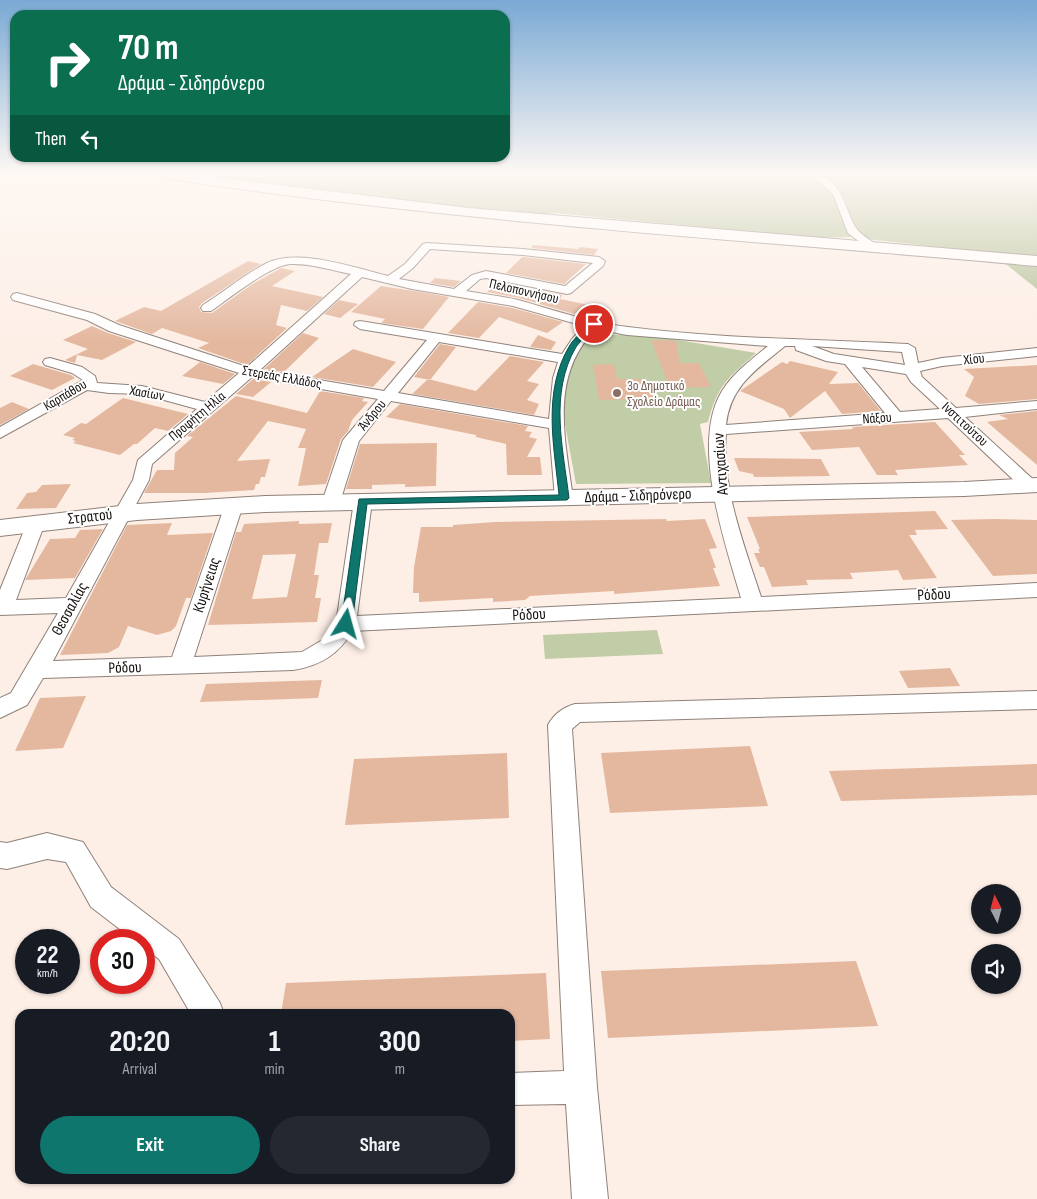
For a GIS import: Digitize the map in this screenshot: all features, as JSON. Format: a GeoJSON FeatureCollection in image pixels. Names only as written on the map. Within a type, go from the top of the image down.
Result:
{"type":"FeatureCollection","features":[{"type":"Feature","properties":{"kind":"street"},"geometry":{"type":"LineString","coordinates":[[676,230],[1037,261]]}},
{"type":"Feature","properties":{"kind":"street"},"geometry":{"type":"LineString","coordinates":[[851,230],[873,247]]}},
{"type":"Feature","properties":{"kind":"street"},"geometry":{"type":"LineString","coordinates":[[390,280],[409,266],[427,246],[523,252],[595,259],[599,261],[599,264],[568,290],[483,274],[475,277],[457,292]]}},
{"type":"Feature","properties":{"kind":"street","name":"Πελοποννήσου"},"geometry":{"type":"LineString","coordinates":[[207,308],[280,262],[312,262],[390,280],[522,305],[633,332],[727,340],[908,348]]}},
{"type":"Feature","properties":{"kind":"street","name":"Προφήτη Ηλία"},"geometry":{"type":"LineString","coordinates":[[121,514],[141,480],[144,463],[359,273]]}},
{"type":"Feature","properties":{"kind":"street","name":"Στερεάς Ελλάδος"},"geometry":{"type":"LineString","coordinates":[[17,297],[91,317],[114,328],[249,372],[556,424]]}},
{"type":"Feature","properties":{"kind":"street"},"geometry":{"type":"LineString","coordinates":[[564,498],[556,424],[556,393],[566,359],[574,344],[594,324]]}},
{"type":"Feature","properties":{"kind":"street"},"geometry":{"type":"LineString","coordinates":[[360,326],[566,359]]}},
{"type":"Feature","properties":{"kind":"street","name":"Άνδρου"},"geometry":{"type":"LineString","coordinates":[[331,502],[351,440],[435,339]]}},
{"type":"Feature","properties":{"kind":"street","name":"Χίου"},"geometry":{"type":"LineString","coordinates":[[785,342],[819,355],[897,369],[913,369],[934,364],[1037,352]]}},
{"type":"Feature","properties":{"kind":"street","name":"Αντιχασίων"},"geometry":{"type":"LineString","coordinates":[[753,605],[721,494],[717,430],[720,412],[728,393],[785,342]]}},
{"type":"Feature","properties":{"kind":"street","name":"Ινστιτούτου"},"geometry":{"type":"LineString","coordinates":[[908,348],[916,379],[1035,488]]}},
{"type":"Feature","properties":{"kind":"street","name":"Καρπάθου"},"geometry":{"type":"LineString","coordinates":[[0,433],[86,385],[91,380],[83,373],[50,362]]}},
{"type":"Feature","properties":{"kind":"street"},"geometry":{"type":"LineString","coordinates":[[850,362],[896,417]]}},
{"type":"Feature","properties":{"kind":"street","name":"Χασίων"},"geometry":{"type":"LineString","coordinates":[[86,385],[109,389],[142,390],[208,407]]}},
{"type":"Feature","properties":{"kind":"street","name":"Νάξου"},"geometry":{"type":"LineString","coordinates":[[717,430],[955,413],[1037,405]]}},
{"type":"Feature","properties":{"kind":"street","name":"Δράμα - Σιδηρόνερο"},"geometry":{"type":"LineString","coordinates":[[180,508],[363,501],[1035,488]]}},
{"type":"Feature","properties":{"kind":"street"},"geometry":{"type":"LineString","coordinates":[[346,624],[363,501]]}},
{"type":"Feature","properties":{"kind":"street","name":"Κυρήνειας"},"geometry":{"type":"LineString","coordinates":[[180,666],[234,505]]}},
{"type":"Feature","properties":{"kind":"street","name":"Στρατού"},"geometry":{"type":"LineString","coordinates":[[0,528],[180,508]]}},
{"type":"Feature","properties":{"kind":"street","name":"Θεσσαλίας"},"geometry":{"type":"LineString","coordinates":[[8,705],[37,670],[121,514]]}},
{"type":"Feature","properties":{"kind":"street"},"geometry":{"type":"LineString","coordinates":[[36,523],[2,607],[72,605]]}},
{"type":"Feature","properties":{"kind":"street","name":"Ρόδου"},"geometry":{"type":"LineString","coordinates":[[37,670],[304,661],[319,654],[328,647],[342,632],[346,624],[1037,590]]}},
{"type":"Feature","properties":{"kind":"street"},"geometry":{"type":"LineString","coordinates":[[590,1199],[580,1086],[560,725],[575,713],[1037,700]]}},
{"type":"Feature","properties":{"kind":"street"},"geometry":{"type":"LineString","coordinates":[[0,856],[47,846],[74,851],[101,897],[169,949],[206,1009]]}},
{"type":"Feature","properties":{"kind":"street"},"geometry":{"type":"LineString","coordinates":[[515,1089],[580,1086]]}},
{"type":"Feature","properties":{"kind":"green space"},"geometry":{"type":"Polygon","coordinates":[[[734,230],[1037,230],[1037,289],[992,253],[849,237],[819,238],[734,230]]]}},
{"type":"Feature","properties":{"kind":"green space"},"geometry":{"type":"Polygon","coordinates":[[[591,334],[654,336],[756,353],[725,383],[716,399],[708,422],[700,424],[711,483],[576,484],[562,408],[569,369],[591,334]]]}},
{"type":"Feature","properties":{"kind":"green space"},"geometry":{"type":"Polygon","coordinates":[[[657,630],[663,654],[545,659],[543,635],[657,630]]]}},
{"type":"Feature","properties":{"kind":"building"},"geometry":{"type":"Polygon","coordinates":[[[533,245],[598,249],[594,255],[531,248],[533,245]]]}},
{"type":"Feature","properties":{"kind":"building"},"geometry":{"type":"Polygon","coordinates":[[[522,257],[586,264],[564,284],[506,273],[522,257]]]}},
{"type":"Feature","properties":{"kind":"building"},"geometry":{"type":"Polygon","coordinates":[[[248,261],[261,264],[202,303],[199,307],[201,312],[212,313],[251,285],[281,268],[295,271],[272,286],[323,297],[307,311],[281,305],[276,325],[287,328],[247,365],[198,348],[209,343],[162,328],[152,334],[115,321],[144,307],[161,311],[248,261]]]}},
{"type":"Feature","properties":{"kind":"building"},"geometry":{"type":"Polygon","coordinates":[[[435,278],[461,281],[454,287],[430,283],[435,278]]]}},
{"type":"Feature","properties":{"kind":"building"},"geometry":{"type":"Polygon","coordinates":[[[497,282],[562,295],[560,299],[589,305],[574,314],[519,298],[487,292],[497,282]]]}},
{"type":"Feature","properties":{"kind":"building"},"geometry":{"type":"Polygon","coordinates":[[[381,286],[449,297],[423,329],[381,323],[385,319],[351,312],[381,286]]]}},
{"type":"Feature","properties":{"kind":"building"},"geometry":{"type":"Polygon","coordinates":[[[339,300],[358,304],[340,318],[324,314],[339,300]]]}},
{"type":"Feature","properties":{"kind":"building"},"geometry":{"type":"Polygon","coordinates":[[[478,302],[513,308],[563,322],[547,333],[499,317],[479,338],[448,333],[478,302]]]}},
{"type":"Feature","properties":{"kind":"building"},"geometry":{"type":"Polygon","coordinates":[[[92,326],[136,342],[102,360],[77,355],[75,363],[65,360],[88,349],[63,340],[92,326]]]}},
{"type":"Feature","properties":{"kind":"building"},"geometry":{"type":"Polygon","coordinates":[[[303,333],[319,338],[284,372],[264,369],[303,333]]]}},
{"type":"Feature","properties":{"kind":"building"},"geometry":{"type":"Polygon","coordinates":[[[538,335],[556,342],[551,350],[530,347],[538,335]]]}},
{"type":"Feature","properties":{"kind":"building"},"geometry":{"type":"Polygon","coordinates":[[[651,340],[676,341],[680,363],[699,363],[711,387],[670,388],[651,340]]]}},
{"type":"Feature","properties":{"kind":"building"},"geometry":{"type":"Polygon","coordinates":[[[440,344],[456,347],[430,380],[414,377],[440,344]]]}},
{"type":"Feature","properties":{"kind":"building"},"geometry":{"type":"Polygon","coordinates":[[[353,349],[396,362],[373,387],[312,377],[353,349]]]}},
{"type":"Feature","properties":{"kind":"building"},"geometry":{"type":"Polygon","coordinates":[[[510,356],[544,362],[527,381],[539,384],[527,400],[539,404],[534,415],[412,394],[428,379],[476,391],[510,356]]]}},
{"type":"Feature","properties":{"kind":"building"},"geometry":{"type":"Polygon","coordinates":[[[790,361],[838,372],[829,384],[858,383],[881,411],[842,414],[825,391],[790,418],[784,409],[740,391],[782,362],[787,364],[790,361]]]}},
{"type":"Feature","properties":{"kind":"building"},"geometry":{"type":"Polygon","coordinates":[[[200,362],[235,374],[223,384],[182,376],[200,362]]]}},
{"type":"Feature","properties":{"kind":"building"},"geometry":{"type":"Polygon","coordinates":[[[33,364],[71,375],[75,378],[52,390],[10,376],[33,364]]]}},
{"type":"Feature","properties":{"kind":"building","name":"3ο Δημοτικό Σχολείο Δράμας"},"geometry":{"type":"Polygon","coordinates":[[[614,364],[617,379],[647,379],[654,399],[599,400],[593,365],[614,364]]]}},
{"type":"Feature","properties":{"kind":"building"},"geometry":{"type":"Polygon","coordinates":[[[1037,365],[1037,399],[979,404],[965,396],[974,377],[964,369],[1037,365]]]}},
{"type":"Feature","properties":{"kind":"building"},"geometry":{"type":"Polygon","coordinates":[[[253,379],[271,382],[253,397],[236,394],[253,379]]]}},
{"type":"Feature","properties":{"kind":"building"},"geometry":{"type":"Polygon","coordinates":[[[320,391],[364,398],[362,401],[368,402],[352,420],[348,431],[341,439],[326,484],[298,486],[306,448],[298,448],[306,429],[268,421],[237,461],[270,459],[265,477],[261,477],[259,484],[256,484],[254,490],[205,493],[144,493],[157,470],[174,470],[175,453],[193,437],[187,436],[236,396],[307,413],[320,391]]]}},
{"type":"Feature","properties":{"kind":"building"},"geometry":{"type":"Polygon","coordinates":[[[123,398],[188,414],[168,431],[155,428],[137,444],[134,444],[120,455],[73,443],[76,441],[72,440],[75,438],[63,435],[81,423],[86,424],[123,398]]]}},
{"type":"Feature","properties":{"kind":"building"},"geometry":{"type":"Polygon","coordinates":[[[12,402],[29,409],[0,425],[0,408],[12,402]]]}},
{"type":"Feature","properties":{"kind":"building"},"geometry":{"type":"Polygon","coordinates":[[[400,404],[528,426],[525,431],[532,432],[529,437],[537,439],[527,457],[540,457],[542,475],[507,475],[506,444],[476,437],[476,435],[386,417],[400,404]]]}},
{"type":"Feature","properties":{"kind":"building"},"geometry":{"type":"Polygon","coordinates":[[[1037,411],[1037,465],[987,422],[1008,419],[999,415],[1037,411]]]}},
{"type":"Feature","properties":{"kind":"building"},"geometry":{"type":"Polygon","coordinates":[[[935,422],[965,455],[959,455],[968,465],[895,470],[898,475],[877,475],[859,447],[812,450],[799,432],[853,429],[852,427],[935,422]]]}},
{"type":"Feature","properties":{"kind":"building"},"geometry":{"type":"Polygon","coordinates":[[[437,443],[436,486],[405,487],[405,484],[372,485],[372,489],[346,489],[360,444],[437,443]]]}},
{"type":"Feature","properties":{"kind":"building"},"geometry":{"type":"Polygon","coordinates":[[[734,458],[821,459],[830,476],[754,477],[753,474],[739,471],[734,458]]]}},
{"type":"Feature","properties":{"kind":"building"},"geometry":{"type":"Polygon","coordinates":[[[71,484],[56,508],[16,509],[27,493],[36,492],[42,485],[71,484]]]}},
{"type":"Feature","properties":{"kind":"building"},"geometry":{"type":"Polygon","coordinates":[[[935,511],[948,529],[915,530],[917,535],[909,535],[937,578],[903,580],[898,570],[850,573],[853,579],[806,580],[808,585],[772,587],[764,567],[760,567],[754,553],[760,553],[758,549],[760,549],[747,517],[935,511]]]}},
{"type":"Feature","properties":{"kind":"building"},"geometry":{"type":"Polygon","coordinates":[[[666,519],[667,521],[705,519],[717,548],[709,549],[716,568],[713,568],[720,586],[614,594],[614,591],[530,596],[525,600],[493,602],[493,598],[419,602],[419,593],[413,593],[414,567],[421,527],[453,527],[453,525],[495,522],[666,519]]]}},
{"type":"Feature","properties":{"kind":"building"},"geometry":{"type":"Polygon","coordinates":[[[951,520],[1037,520],[1037,574],[993,576],[951,520]]]}},
{"type":"Feature","properties":{"kind":"building"},"geometry":{"type":"Polygon","coordinates":[[[299,521],[299,524],[332,523],[328,543],[319,543],[314,575],[319,575],[315,598],[321,598],[317,622],[208,625],[236,532],[241,532],[244,524],[299,521]],[[296,554],[263,555],[252,599],[287,597],[296,554]]]}},
{"type":"Feature","properties":{"kind":"building"},"geometry":{"type":"Polygon","coordinates":[[[172,523],[167,535],[213,533],[191,598],[186,598],[176,626],[171,631],[157,635],[128,626],[119,647],[108,653],[60,655],[127,525],[172,523]]]}},
{"type":"Feature","properties":{"kind":"building"},"geometry":{"type":"Polygon","coordinates":[[[103,529],[75,578],[25,580],[50,539],[75,538],[80,530],[103,529]]]}},
{"type":"Feature","properties":{"kind":"building"},"geometry":{"type":"Polygon","coordinates":[[[950,668],[960,686],[908,688],[899,671],[950,668]]]}},
{"type":"Feature","properties":{"kind":"building"},"geometry":{"type":"Polygon","coordinates":[[[322,680],[318,698],[200,702],[206,684],[322,680]]]}},
{"type":"Feature","properties":{"kind":"building"},"geometry":{"type":"Polygon","coordinates":[[[86,696],[63,748],[15,751],[40,698],[86,696]]]}},
{"type":"Feature","properties":{"kind":"building"},"geometry":{"type":"Polygon","coordinates":[[[750,746],[768,806],[610,813],[601,753],[750,746]]]}},
{"type":"Feature","properties":{"kind":"building"},"geometry":{"type":"Polygon","coordinates":[[[507,753],[509,818],[345,825],[354,759],[507,753]]]}},
{"type":"Feature","properties":{"kind":"building"},"geometry":{"type":"Polygon","coordinates":[[[1037,764],[1037,795],[841,801],[829,771],[1037,764]]]}},
{"type":"Feature","properties":{"kind":"building"},"geometry":{"type":"Polygon","coordinates":[[[856,961],[878,1026],[608,1038],[601,971],[856,961]]]}},
{"type":"Feature","properties":{"kind":"building"},"geometry":{"type":"Polygon","coordinates":[[[546,973],[550,1039],[515,1041],[515,1009],[282,1009],[286,983],[546,973]]]}},
{"type":"Feature","properties":{"kind":"place","name":"3ο Δημοτικό Σχολείο Δράμας"},"geometry":{"type":"Point","coordinates":[617,393]}},
{"type":"Feature","properties":{"kind":"route"},"geometry":{"type":"LineString","coordinates":[[346,624],[363,501],[564,498],[556,418],[556,393],[566,359],[574,344],[594,324]]}}]}
